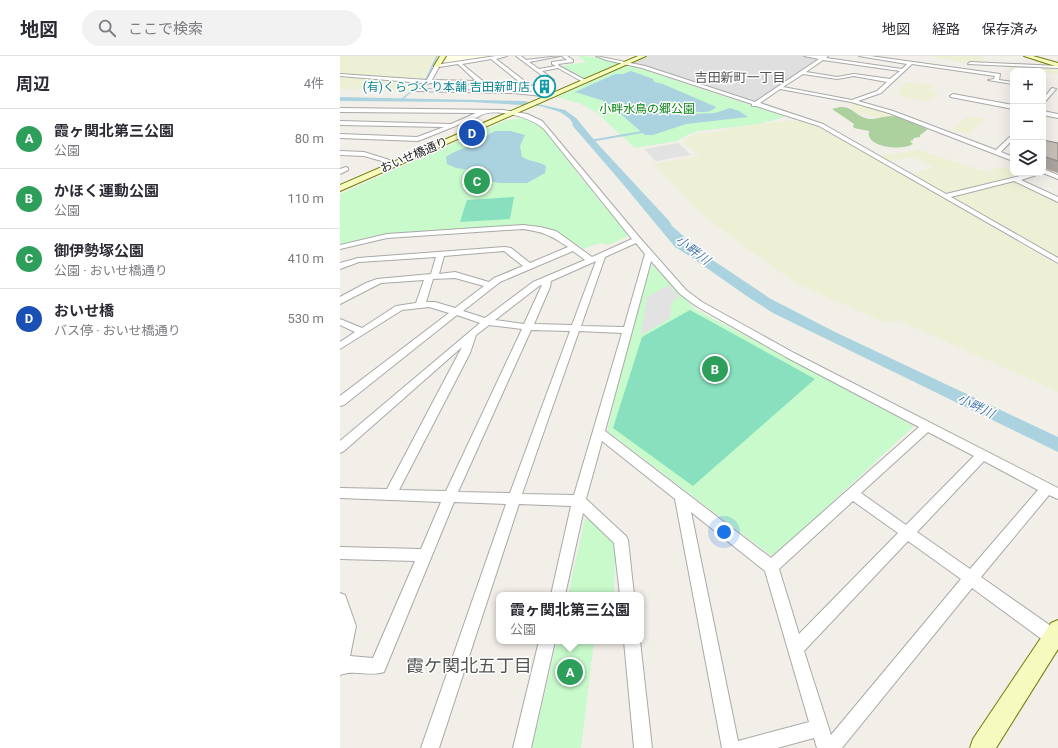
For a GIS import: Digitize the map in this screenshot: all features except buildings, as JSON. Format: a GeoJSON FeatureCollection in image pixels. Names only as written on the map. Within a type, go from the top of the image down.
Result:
{"type":"FeatureCollection","features":[{"type":"Feature","properties":{"kind":"street"},"geometry":{"type":"LineString","coordinates":[[443,56],[429,81],[418,90],[537,93],[550,96]]}},
{"type":"Feature","properties":{"kind":"street"},"geometry":{"type":"LineString","coordinates":[[437,66],[505,56]]}},
{"type":"Feature","properties":{"kind":"street"},"geometry":{"type":"LineString","coordinates":[[518,56],[552,80],[530,88]]}},
{"type":"Feature","properties":{"kind":"street"},"geometry":{"type":"LineString","coordinates":[[525,61],[558,56]]}},
{"type":"Feature","properties":{"kind":"street"},"geometry":{"type":"LineString","coordinates":[[564,56],[571,61],[554,63],[585,81]]}},
{"type":"Feature","properties":{"kind":"street"},"geometry":{"type":"LineString","coordinates":[[600,57],[609,56]]}},
{"type":"Feature","properties":{"kind":"street","name":"おいせ橋通り"},"geometry":{"type":"LineString","coordinates":[[340,188],[643,56]]}},
{"type":"Feature","properties":{"kind":"street"},"geometry":{"type":"LineString","coordinates":[[806,56],[824,57],[903,70]]}},
{"type":"Feature","properties":{"kind":"street"},"geometry":{"type":"LineString","coordinates":[[861,56],[998,75],[996,81]]}},
{"type":"Feature","properties":{"kind":"street"},"geometry":{"type":"LineString","coordinates":[[887,60],[901,56]]}},
{"type":"Feature","properties":{"kind":"street"},"geometry":{"type":"LineString","coordinates":[[1027,56],[1058,66]]}},
{"type":"Feature","properties":{"kind":"street"},"geometry":{"type":"LineString","coordinates":[[600,57],[628,63],[754,105],[821,125],[1058,261]]}},
{"type":"Feature","properties":{"kind":"street"},"geometry":{"type":"LineString","coordinates":[[754,105],[803,73],[824,57]]}},
{"type":"Feature","properties":{"kind":"street"},"geometry":{"type":"LineString","coordinates":[[492,58],[537,93]]}},
{"type":"Feature","properties":{"kind":"street"},"geometry":{"type":"LineString","coordinates":[[459,63],[490,90],[490,92]]}},
{"type":"Feature","properties":{"kind":"street"},"geometry":{"type":"LineString","coordinates":[[852,101],[879,92],[911,63]]}},
{"type":"Feature","properties":{"kind":"street"},"geometry":{"type":"LineString","coordinates":[[970,63],[1058,66]]}},
{"type":"Feature","properties":{"kind":"street"},"geometry":{"type":"LineString","coordinates":[[538,70],[559,67]]}},
{"type":"Feature","properties":{"kind":"street"},"geometry":{"type":"LineString","coordinates":[[803,73],[837,78],[854,75],[891,81]]}},
{"type":"Feature","properties":{"kind":"street"},"geometry":{"type":"LineString","coordinates":[[340,75],[429,81],[480,82]]}},
{"type":"Feature","properties":{"kind":"street"},"geometry":{"type":"LineString","coordinates":[[984,80],[1010,83]]}},
{"type":"Feature","properties":{"kind":"street"},"geometry":{"type":"LineString","coordinates":[[780,88],[852,101],[904,117],[1010,158]]}},
{"type":"Feature","properties":{"kind":"street"},"geometry":{"type":"LineString","coordinates":[[1046,98],[1054,89]]}},
{"type":"Feature","properties":{"kind":"street"},"geometry":{"type":"LineString","coordinates":[[953,96],[1010,106]]}},
{"type":"Feature","properties":{"kind":"street"},"geometry":{"type":"LineString","coordinates":[[340,116],[352,109]]}},
{"type":"Feature","properties":{"kind":"street"},"geometry":{"type":"LineString","coordinates":[[340,110],[514,112],[540,122],[552,134],[604,201],[627,226],[649,254],[684,292],[713,314],[1052,491],[971,578],[831,748]]}},
{"type":"Feature","properties":{"kind":"street"},"geometry":{"type":"LineString","coordinates":[[340,136],[418,139],[476,116],[481,112]]}},
{"type":"Feature","properties":{"kind":"street"},"geometry":{"type":"LineString","coordinates":[[1046,114],[1058,116]]}},
{"type":"Feature","properties":{"kind":"street"},"geometry":{"type":"LineString","coordinates":[[340,123],[453,125]]}},
{"type":"Feature","properties":{"kind":"street"},"geometry":{"type":"LineString","coordinates":[[997,153],[1010,139]]}},
{"type":"Feature","properties":{"kind":"street"},"geometry":{"type":"LineString","coordinates":[[340,153],[364,154],[396,163]]}},
{"type":"Feature","properties":{"kind":"street"},"geometry":{"type":"LineString","coordinates":[[340,168],[346,169],[340,172]]}},
{"type":"Feature","properties":{"kind":"street"},"geometry":{"type":"LineString","coordinates":[[1046,173],[1058,177]]}},
{"type":"Feature","properties":{"kind":"street"},"geometry":{"type":"LineString","coordinates":[[945,196],[1030,176]]}},
{"type":"Feature","properties":{"kind":"street"},"geometry":{"type":"LineString","coordinates":[[1016,180],[1058,200]]}},
{"type":"Feature","properties":{"kind":"street"},"geometry":{"type":"LineString","coordinates":[[340,266],[358,260],[447,244],[523,227],[540,229],[553,233],[572,248],[596,257]]}},
{"type":"Feature","properties":{"kind":"street"},"geometry":{"type":"LineString","coordinates":[[340,247],[374,238],[504,249],[508,250],[530,266]]}},
{"type":"Feature","properties":{"kind":"street"},"geometry":{"type":"LineString","coordinates":[[340,448],[471,334],[536,284],[637,240]]}},
{"type":"Feature","properties":{"kind":"street"},"geometry":{"type":"LineString","coordinates":[[420,305],[447,244]]}},
{"type":"Feature","properties":{"kind":"street"},"geometry":{"type":"LineString","coordinates":[[340,402],[496,280],[572,248]]}},
{"type":"Feature","properties":{"kind":"street"},"geometry":{"type":"LineString","coordinates":[[559,592],[579,501],[649,254]]}},
{"type":"Feature","properties":{"kind":"street"},"geometry":{"type":"LineString","coordinates":[[430,748],[514,498],[575,328],[596,257]]}},
{"type":"Feature","properties":{"kind":"street"},"geometry":{"type":"LineString","coordinates":[[340,301],[374,282],[461,276],[490,285]]}},
{"type":"Feature","properties":{"kind":"street"},"geometry":{"type":"LineString","coordinates":[[340,600],[348,626],[340,666],[378,666],[450,496],[546,287],[547,279]]}},
{"type":"Feature","properties":{"kind":"street"},"geometry":{"type":"LineString","coordinates":[[340,346],[361,331],[399,308],[420,305],[435,305],[487,322],[528,328],[627,330]]}},
{"type":"Feature","properties":{"kind":"street"},"geometry":{"type":"LineString","coordinates":[[340,322],[361,331]]}},
{"type":"Feature","properties":{"kind":"street"},"geometry":{"type":"LineString","coordinates":[[390,494],[465,354],[471,334]]}},
{"type":"Feature","properties":{"kind":"street"},"geometry":{"type":"LineString","coordinates":[[771,567],[927,426]]}},
{"type":"Feature","properties":{"kind":"street"},"geometry":{"type":"LineString","coordinates":[[598,432],[771,567],[826,748]]}},
{"type":"Feature","properties":{"kind":"street"},"geometry":{"type":"LineString","coordinates":[[796,648],[982,455]]}},
{"type":"Feature","properties":{"kind":"street"},"geometry":{"type":"LineString","coordinates":[[340,493],[579,501],[621,540],[627,592]]}},
{"type":"Feature","properties":{"kind":"street"},"geometry":{"type":"LineString","coordinates":[[853,494],[971,578],[1056,633],[983,747]]}},
{"type":"Feature","properties":{"kind":"street"},"geometry":{"type":"LineString","coordinates":[[681,497],[731,748]]}},
{"type":"Feature","properties":{"kind":"street"},"geometry":{"type":"LineString","coordinates":[[340,553],[424,555]]}},
{"type":"Feature","properties":{"kind":"street"},"geometry":{"type":"LineString","coordinates":[[522,748],[546,644]]}},
{"type":"Feature","properties":{"kind":"street"},"geometry":{"type":"LineString","coordinates":[[632,644],[643,748]]}},
{"type":"Feature","properties":{"kind":"street"},"geometry":{"type":"LineString","coordinates":[[744,748],[820,728]]}},
{"type":"Feature","properties":{"kind":"shaded area"},"geometry":{"type":"Polygon","coordinates":[[[340,56],[436,56],[422,80],[340,74],[340,56]]]}},
{"type":"Feature","properties":{"kind":"shaded area"},"geometry":{"type":"Polygon","coordinates":[[[447,56],[497,56],[444,64],[447,56]]]}},
{"type":"Feature","properties":{"kind":"shaded area"},"geometry":{"type":"Polygon","coordinates":[[[649,56],[804,56],[822,58],[753,103],[633,63],[649,56]]]}},
{"type":"Feature","properties":{"kind":"shaded area"},"geometry":{"type":"Polygon","coordinates":[[[928,56],[980,56],[988,63],[964,63],[928,56]]]}},
{"type":"Feature","properties":{"kind":"shaded area"},"geometry":{"type":"Polygon","coordinates":[[[1007,65],[1058,68],[1058,74],[1046,73],[1046,68],[1010,68],[1007,65]]]}},
{"type":"Feature","properties":{"kind":"shaded area"},"geometry":{"type":"Polygon","coordinates":[[[340,76],[419,83],[410,91],[340,89],[340,76]]]}},
{"type":"Feature","properties":{"kind":"shaded area"},"geometry":{"type":"Polygon","coordinates":[[[906,82],[934,85],[928,89],[934,90],[934,93],[940,94],[924,102],[899,95],[902,93],[897,92],[906,82]]]}},
{"type":"Feature","properties":{"kind":"shaded area"},"geometry":{"type":"Polygon","coordinates":[[[855,102],[894,115],[878,118],[864,113],[860,114],[850,108],[855,102]]]}},
{"type":"Feature","properties":{"kind":"shaded area"},"geometry":{"type":"Polygon","coordinates":[[[968,116],[985,119],[969,134],[951,130],[968,116]]]}},
{"type":"Feature","properties":{"kind":"shaded area"},"geometry":{"type":"Polygon","coordinates":[[[793,120],[808,123],[830,132],[1058,265],[1058,392],[898,320],[886,323],[797,284],[742,245],[701,213],[653,164],[700,156],[683,142],[684,139],[695,134],[718,132],[732,128],[793,120]]]}},
{"type":"Feature","properties":{"kind":"shaded area"},"geometry":{"type":"Polygon","coordinates":[[[678,143],[691,155],[656,161],[644,149],[678,143]]]}},
{"type":"Feature","properties":{"kind":"shaded area"},"geometry":{"type":"Polygon","coordinates":[[[919,150],[1000,176],[986,171],[1005,167],[1010,168],[1010,176],[1013,176],[1008,178],[1010,179],[949,194],[944,193],[911,174],[933,168],[914,157],[890,162],[879,156],[919,150]]]}},
{"type":"Feature","properties":{"kind":"shaded area"},"geometry":{"type":"Polygon","coordinates":[[[1016,181],[1058,202],[1058,259],[953,199],[953,196],[1016,181]]]}},
{"type":"Feature","properties":{"kind":"shaded area"},"geometry":{"type":"Polygon","coordinates":[[[669,285],[680,298],[672,301],[670,318],[641,335],[647,297],[669,285]]]}},
{"type":"Feature","properties":{"kind":"green space"},"geometry":{"type":"Polygon","coordinates":[[[578,56],[588,56],[620,63],[584,79],[561,66],[586,62],[578,56]]]}},
{"type":"Feature","properties":{"kind":"green space","name":"小畔水鳥の郷公園"},"geometry":{"type":"Polygon","coordinates":[[[629,65],[784,117],[759,124],[698,131],[677,141],[635,148],[597,113],[581,104],[557,97],[629,65]]]}},
{"type":"Feature","properties":{"kind":"green space"},"geometry":{"type":"Polygon","coordinates":[[[840,107],[850,109],[862,117],[869,119],[892,116],[901,117],[927,130],[920,135],[920,137],[914,138],[910,141],[913,144],[908,146],[886,146],[873,141],[869,137],[869,131],[854,128],[854,124],[832,109],[840,107]]]}},
{"type":"Feature","properties":{"kind":"green space"},"geometry":{"type":"Polygon","coordinates":[[[523,118],[534,122],[544,129],[548,136],[573,165],[579,176],[626,231],[627,237],[608,245],[593,245],[584,249],[553,231],[538,227],[518,225],[371,236],[340,245],[340,194],[507,120],[523,118]]]}},
{"type":"Feature","properties":{"kind":"green space"},"geometry":{"type":"Polygon","coordinates":[[[514,197],[510,219],[460,222],[467,200],[514,197]]]}},
{"type":"Feature","properties":{"kind":"green space"},"geometry":{"type":"Polygon","coordinates":[[[648,261],[695,309],[914,426],[773,557],[607,431],[648,261]]]}},
{"type":"Feature","properties":{"kind":"green space"},"geometry":{"type":"Polygon","coordinates":[[[690,310],[815,379],[693,486],[613,428],[642,337],[690,310]]]}},
{"type":"Feature","properties":{"kind":"green space"},"geometry":{"type":"Polygon","coordinates":[[[591,518],[616,540],[614,592],[569,592],[585,519],[591,518]]]}},
{"type":"Feature","properties":{"kind":"green space"},"geometry":{"type":"Polygon","coordinates":[[[556,644],[594,644],[581,748],[532,748],[556,644]]]}},
{"type":"Feature","properties":{"kind":"water"},"geometry":{"type":"Polygon","coordinates":[[[631,71],[653,79],[654,82],[663,84],[716,107],[708,112],[697,112],[676,105],[675,102],[663,102],[661,103],[662,105],[693,114],[715,113],[730,108],[739,111],[748,117],[686,124],[653,135],[645,135],[610,105],[601,100],[575,92],[615,74],[623,74],[631,71]]]}},
{"type":"Feature","properties":{"kind":"water","name":"小畔川"},"geometry":{"type":"Polygon","coordinates":[[[340,97],[524,101],[565,110],[576,118],[672,226],[705,255],[771,299],[835,332],[1058,437],[1058,452],[773,313],[748,297],[675,247],[572,125],[573,124],[570,119],[560,112],[540,106],[470,102],[340,101],[340,97]]]}},
{"type":"Feature","properties":{"kind":"water"},"geometry":{"type":"Polygon","coordinates":[[[496,131],[510,131],[525,135],[520,146],[522,157],[546,166],[545,173],[527,183],[499,183],[490,181],[477,171],[456,168],[447,164],[446,157],[496,131]]]}},
{"type":"Feature","properties":{"kind":"waterway"},"geometry":{"type":"LineString","coordinates":[[401,100],[426,79],[437,56]]}},
{"type":"Feature","properties":{"kind":"waterway"},"geometry":{"type":"LineString","coordinates":[[590,141],[642,132]]}},
{"type":"Feature","properties":{"kind":"place","name":"(有)くらづくり本舗 吉田新町店"},"geometry":{"type":"Point","coordinates":[545,87]}},
{"type":"Feature","properties":{"kind":"place","name":"おいせ橋"},"geometry":{"type":"Point","coordinates":[472,133]}},
{"type":"Feature","properties":{"kind":"place","name":"御伊勢塚公園"},"geometry":{"type":"Point","coordinates":[477,181]}},
{"type":"Feature","properties":{"kind":"place","name":"かほく運動公園"},"geometry":{"type":"Point","coordinates":[715,369]}},
{"type":"Feature","properties":{"kind":"place","name":"霞ヶ関北第三公園"},"geometry":{"type":"Point","coordinates":[570,672]}},
{"type":"Feature","properties":{"kind":"district","name":"吉田新町一丁目"},"geometry":{"type":"Point","coordinates":[740,77]}},
{"type":"Feature","properties":{"kind":"district","name":"霞ケ関北五丁目"},"geometry":{"type":"Point","coordinates":[469,665]}}]}
